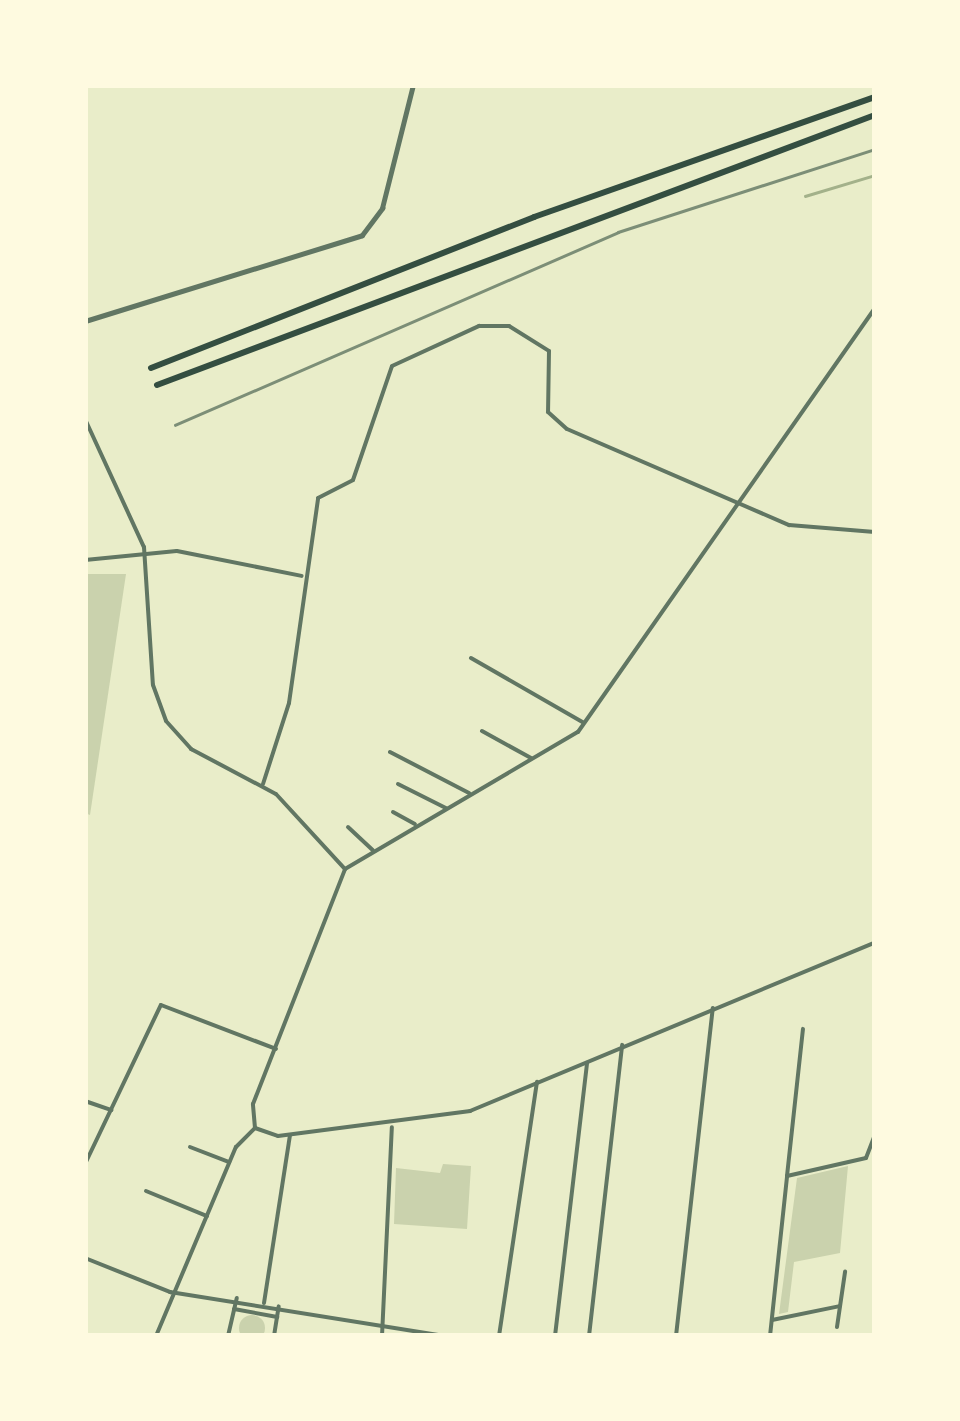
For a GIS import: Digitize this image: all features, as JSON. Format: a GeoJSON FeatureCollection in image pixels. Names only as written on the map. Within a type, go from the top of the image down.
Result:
{"type":"FeatureCollection","features":[{"type":"Feature","properties":{"kind":"highway"},"geometry":{"type":"LineString","coordinates":[[151,368],[498,230],[875,97]]}},
{"type":"Feature","properties":{"kind":"highway"},"geometry":{"type":"LineString","coordinates":[[157,384],[875,115]]}},
{"type":"Feature","properties":{"kind":"street"},"geometry":{"type":"LineString","coordinates":[[85,321],[362,235],[382,208],[413,85]]}},
{"type":"Feature","properties":{"kind":"street"},"geometry":{"type":"LineString","coordinates":[[156,1336],[229,1162],[254,1128],[254,1104],[345,868],[578,732],[875,308]]}},
{"type":"Feature","properties":{"kind":"street"},"geometry":{"type":"LineString","coordinates":[[263,784],[289,703],[302,576],[318,498],[354,480],[392,366],[488,324],[549,351],[548,412],[558,424],[790,524],[875,532]]}},
{"type":"Feature","properties":{"kind":"street"},"geometry":{"type":"LineString","coordinates":[[85,419],[144,548],[153,685],[166,721],[206,760],[263,784],[345,868]]}},
{"type":"Feature","properties":{"kind":"street"},"geometry":{"type":"LineString","coordinates":[[85,560],[178,551],[302,576]]}},
{"type":"Feature","properties":{"kind":"street"},"geometry":{"type":"LineString","coordinates":[[471,658],[585,724]]}},
{"type":"Feature","properties":{"kind":"street"},"geometry":{"type":"LineString","coordinates":[[482,732],[532,759]]}},
{"type":"Feature","properties":{"kind":"street"},"geometry":{"type":"LineString","coordinates":[[390,752],[469,793]]}},
{"type":"Feature","properties":{"kind":"street"},"geometry":{"type":"LineString","coordinates":[[398,784],[446,808]]}},
{"type":"Feature","properties":{"kind":"street"},"geometry":{"type":"LineString","coordinates":[[393,812],[416,825]]}},
{"type":"Feature","properties":{"kind":"street"},"geometry":{"type":"LineString","coordinates":[[348,828],[373,850]]}},
{"type":"Feature","properties":{"kind":"street"},"geometry":{"type":"LineString","coordinates":[[254,1128],[290,1136],[392,1126],[470,1111],[713,1006],[875,942]]}},
{"type":"Feature","properties":{"kind":"street"},"geometry":{"type":"LineString","coordinates":[[85,1164],[161,1005],[276,1049]]}},
{"type":"Feature","properties":{"kind":"street"},"geometry":{"type":"LineString","coordinates":[[676,1336],[713,1006]]}},
{"type":"Feature","properties":{"kind":"street"},"geometry":{"type":"LineString","coordinates":[[770,1336],[803,1029]]}},
{"type":"Feature","properties":{"kind":"street"},"geometry":{"type":"LineString","coordinates":[[588,1336],[622,1045]]}},
{"type":"Feature","properties":{"kind":"street"},"geometry":{"type":"LineString","coordinates":[[555,1336],[587,1061]]}},
{"type":"Feature","properties":{"kind":"street"},"geometry":{"type":"LineString","coordinates":[[499,1336],[537,1082]]}},
{"type":"Feature","properties":{"kind":"street"},"geometry":{"type":"LineString","coordinates":[[85,1101],[111,1110]]}},
{"type":"Feature","properties":{"kind":"street"},"geometry":{"type":"LineString","coordinates":[[382,1336],[392,1126]]}},
{"type":"Feature","properties":{"kind":"street"},"geometry":{"type":"LineString","coordinates":[[787,1176],[866,1158],[875,1134]]}},
{"type":"Feature","properties":{"kind":"street"},"geometry":{"type":"LineString","coordinates":[[264,1302],[290,1136]]}},
{"type":"Feature","properties":{"kind":"street"},"geometry":{"type":"LineString","coordinates":[[190,1147],[229,1162]]}},
{"type":"Feature","properties":{"kind":"street"},"geometry":{"type":"LineString","coordinates":[[146,1192],[207,1216]]}},
{"type":"Feature","properties":{"kind":"street"},"geometry":{"type":"LineString","coordinates":[[85,1258],[176,1290],[446,1336]]}},
{"type":"Feature","properties":{"kind":"street"},"geometry":{"type":"LineString","coordinates":[[837,1327],[845,1272]]}},
{"type":"Feature","properties":{"kind":"street"},"geometry":{"type":"LineString","coordinates":[[228,1336],[237,1298]]}},
{"type":"Feature","properties":{"kind":"street"},"geometry":{"type":"LineString","coordinates":[[274,1336],[280,1305]]}},
{"type":"Feature","properties":{"kind":"street"},"geometry":{"type":"LineString","coordinates":[[772,1320],[840,1306]]}},
{"type":"Feature","properties":{"kind":"street"},"geometry":{"type":"LineString","coordinates":[[234,1309],[277,1317]]}},
{"type":"Feature","properties":{"kind":"green space"},"geometry":{"type":"Polygon","coordinates":[[[85,574],[126,574],[90,815],[85,813],[85,574]]]}},
{"type":"Feature","properties":{"kind":"green space"},"geometry":{"type":"Polygon","coordinates":[[[443,1164],[471,1166],[467,1229],[394,1224],[396,1168],[440,1173],[443,1164]]]}},
{"type":"Feature","properties":{"kind":"green space"},"geometry":{"type":"Polygon","coordinates":[[[848,1166],[840,1253],[794,1262],[788,1312],[779,1314],[797,1178],[848,1166]]]}},
{"type":"Feature","properties":{"kind":"green space"},"geometry":{"type":"Polygon","coordinates":[[[252,1315],[261,1319],[265,1328],[261,1337],[252,1341],[243,1337],[239,1328],[243,1319],[252,1315]]]}},
{"type":"Feature","properties":{"kind":"waterway"},"geometry":{"type":"LineString","coordinates":[[805,196],[875,175]]}},
{"type":"Feature","properties":{"kind":"railway"},"geometry":{"type":"LineString","coordinates":[[175,425],[618,232],[875,149]]}}]}
